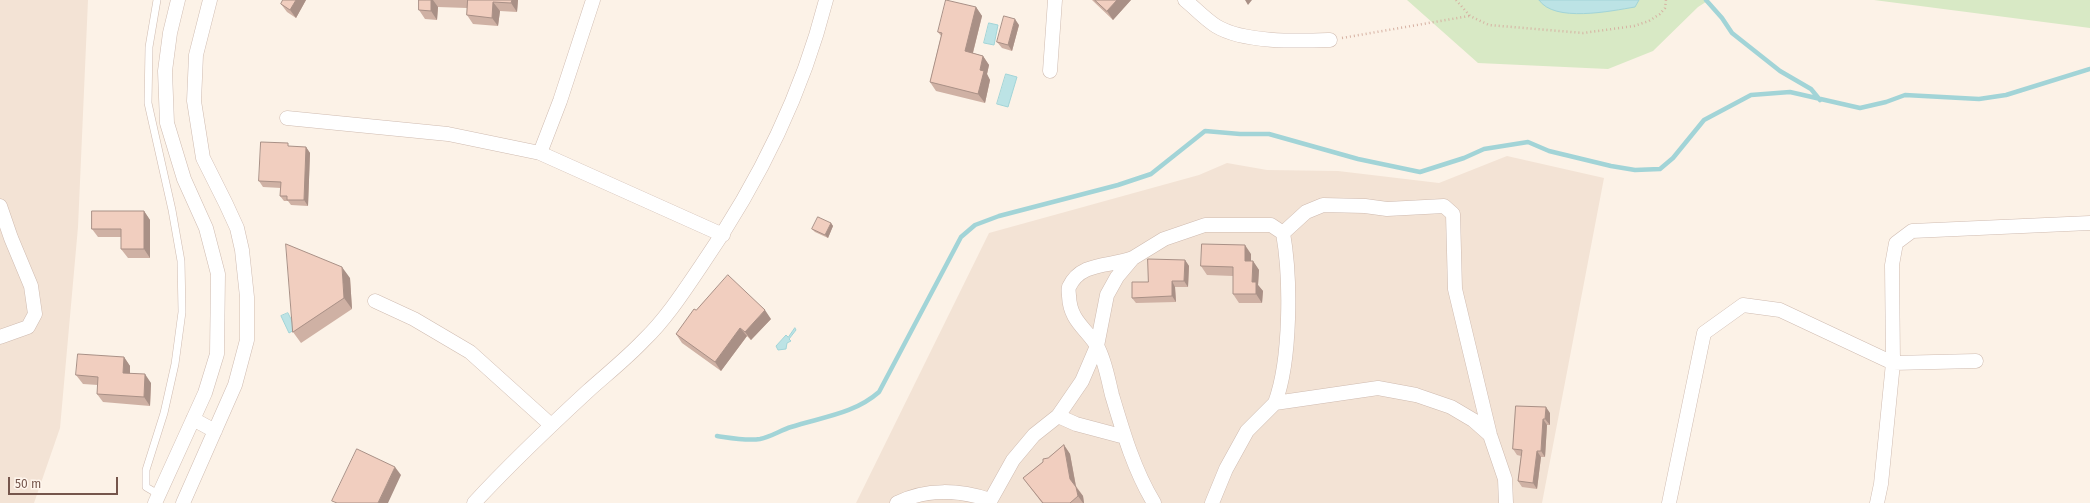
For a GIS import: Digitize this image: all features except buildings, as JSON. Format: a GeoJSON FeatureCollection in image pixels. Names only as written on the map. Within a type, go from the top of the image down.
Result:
{"type":"FeatureCollection","features":[{"type":"Feature","properties":{"kind":"street"},"geometry":{"type":"LineString","coordinates":[[156,499],[205,393],[217,354],[218,274],[206,228],[184,179],[167,123],[165,71],[170,33],[178,0]]}},
{"type":"Feature","properties":{"kind":"street"},"geometry":{"type":"LineString","coordinates":[[183,503],[235,385],[247,340],[247,297],[242,250],[237,228],[203,158],[194,101],[196,55],[210,0]]}},
{"type":"Feature","properties":{"kind":"street"},"geometry":{"type":"LineString","coordinates":[[540,153],[560,102],[593,0]]}},
{"type":"Feature","properties":{"kind":"street"},"geometry":{"type":"LineString","coordinates":[[474,503],[498,476],[551,425],[645,340],[684,291],[723,235],[771,150],[808,58],[826,0]]}},
{"type":"Feature","properties":{"kind":"street"},"geometry":{"type":"LineString","coordinates":[[1050,71],[1055,0]]}},
{"type":"Feature","properties":{"kind":"street"},"geometry":{"type":"LineString","coordinates":[[1185,0],[1215,25],[1225,31],[1258,37],[1295,40],[1330,40]]}},
{"type":"Feature","properties":{"kind":"street"},"geometry":{"type":"LineString","coordinates":[[287,118],[448,134],[540,153],[723,235]]}},
{"type":"Feature","properties":{"kind":"street"},"geometry":{"type":"LineString","coordinates":[[0,206],[11,238],[31,286],[35,314],[28,327],[0,337]]}},
{"type":"Feature","properties":{"kind":"street"},"geometry":{"type":"LineString","coordinates":[[1283,233],[1306,212],[1323,206],[1365,206],[1387,209],[1444,206],[1453,214],[1455,289],[1490,435],[1505,479],[1506,503]]}},
{"type":"Feature","properties":{"kind":"street"},"geometry":{"type":"LineString","coordinates":[[1877,503],[1881,484],[1893,363],[1892,265],[1896,243],[1912,231],[2090,223]]}},
{"type":"Feature","properties":{"kind":"street"},"geometry":{"type":"LineString","coordinates":[[1154,503],[1145,487],[1125,437],[1096,346],[1076,320],[1069,304],[1069,288],[1080,274],[1092,266],[1120,263],[1133,258],[1164,239],[1204,226],[1271,226],[1283,233],[1287,256],[1288,292],[1285,349],[1280,389],[1275,402],[1247,431],[1226,469],[1212,503]]}},
{"type":"Feature","properties":{"kind":"street"},"geometry":{"type":"LineString","coordinates":[[897,503],[912,495],[941,492],[973,494],[989,501],[1012,460],[1034,435],[1058,416],[1082,381],[1096,346],[1107,295],[1117,277],[1133,258]]}},
{"type":"Feature","properties":{"kind":"street"},"geometry":{"type":"LineString","coordinates":[[376,301],[414,319],[470,352],[551,425]]}},
{"type":"Feature","properties":{"kind":"street"},"geometry":{"type":"LineString","coordinates":[[1669,503],[1704,333],[1742,305],[1780,310],[1893,363],[1976,361]]}},
{"type":"Feature","properties":{"kind":"street"},"geometry":{"type":"LineString","coordinates":[[1275,402],[1378,388],[1416,395],[1451,407],[1473,420],[1490,435]]}},
{"type":"Feature","properties":{"kind":"street"},"geometry":{"type":"LineString","coordinates":[[1058,416],[1076,424],[1125,437]]}},
{"type":"Feature","properties":{"kind":"street"},"geometry":{"type":"LineString","coordinates":[[193,419],[215,431]]}},
{"type":"Feature","properties":{"kind":"lane"},"geometry":{"type":"LineString","coordinates":[[156,499],[146,487],[146,470],[164,414],[175,364],[182,312],[179,254],[172,210],[148,103],[149,47],[157,0]]}},
{"type":"Feature","properties":{"kind":"path"},"geometry":{"type":"LineString","coordinates":[[1456,0],[1470,16],[1489,25],[1583,33],[1634,26],[1649,21],[1660,14],[1665,8],[1666,0]]}},
{"type":"Feature","properties":{"kind":"path"},"geometry":{"type":"LineString","coordinates":[[1330,40],[1470,16]]}},
{"type":"Feature","properties":{"kind":"shaded area"},"geometry":{"type":"Polygon","coordinates":[[[0,0],[88,0],[78,227],[60,428],[34,503],[0,503],[0,0]]]}},
{"type":"Feature","properties":{"kind":"shaded area"},"geometry":{"type":"Polygon","coordinates":[[[1507,156],[1604,178],[1542,503],[856,503],[989,233],[1199,175],[1227,163],[1267,170],[1338,171],[1439,183],[1507,156]]]}},
{"type":"Feature","properties":{"kind":"green space"},"geometry":{"type":"Polygon","coordinates":[[[1407,0],[1709,0],[1698,7],[1653,51],[1608,69],[1478,63],[1407,0]]]}},
{"type":"Feature","properties":{"kind":"green space"},"geometry":{"type":"Polygon","coordinates":[[[1874,0],[2090,0],[2090,28],[1874,0]]]}},
{"type":"Feature","properties":{"kind":"water"},"geometry":{"type":"Polygon","coordinates":[[[1539,0],[1639,0],[1635,7],[1584,14],[1557,11],[1546,7],[1539,0]]]}},
{"type":"Feature","properties":{"kind":"water"},"geometry":{"type":"Polygon","coordinates":[[[989,23],[998,25],[994,45],[984,43],[989,23]]]}},
{"type":"Feature","properties":{"kind":"water"},"geometry":{"type":"Polygon","coordinates":[[[1006,74],[1017,77],[1008,107],[997,104],[1006,74]]]}},
{"type":"Feature","properties":{"kind":"water"},"geometry":{"type":"Polygon","coordinates":[[[288,313],[296,329],[289,333],[281,316],[288,313]]]}},
{"type":"Feature","properties":{"kind":"water"},"geometry":{"type":"Polygon","coordinates":[[[795,328],[796,330],[789,339],[791,341],[787,343],[786,349],[778,350],[776,346],[786,335],[788,337],[795,328]]]}},
{"type":"Feature","properties":{"kind":"waterway"},"geometry":{"type":"LineString","coordinates":[[1706,0],[1722,18],[1732,33],[1780,71],[1811,89],[1820,100]]}},
{"type":"Feature","properties":{"kind":"waterway"},"geometry":{"type":"LineString","coordinates":[[717,436],[755,440],[760,439],[791,427],[848,410],[869,399],[879,392],[961,237],[975,225],[999,216],[1118,185],[1151,174],[1205,131],[1240,134],[1269,134],[1358,159],[1420,172],[1464,158],[1484,149],[1528,142],[1549,151],[1611,166],[1635,170],[1660,169],[1673,158],[1704,120],[1751,95],[1790,92],[1860,108],[1886,102],[1905,95],[1979,99],[2006,95],[2090,69]]}}]}
